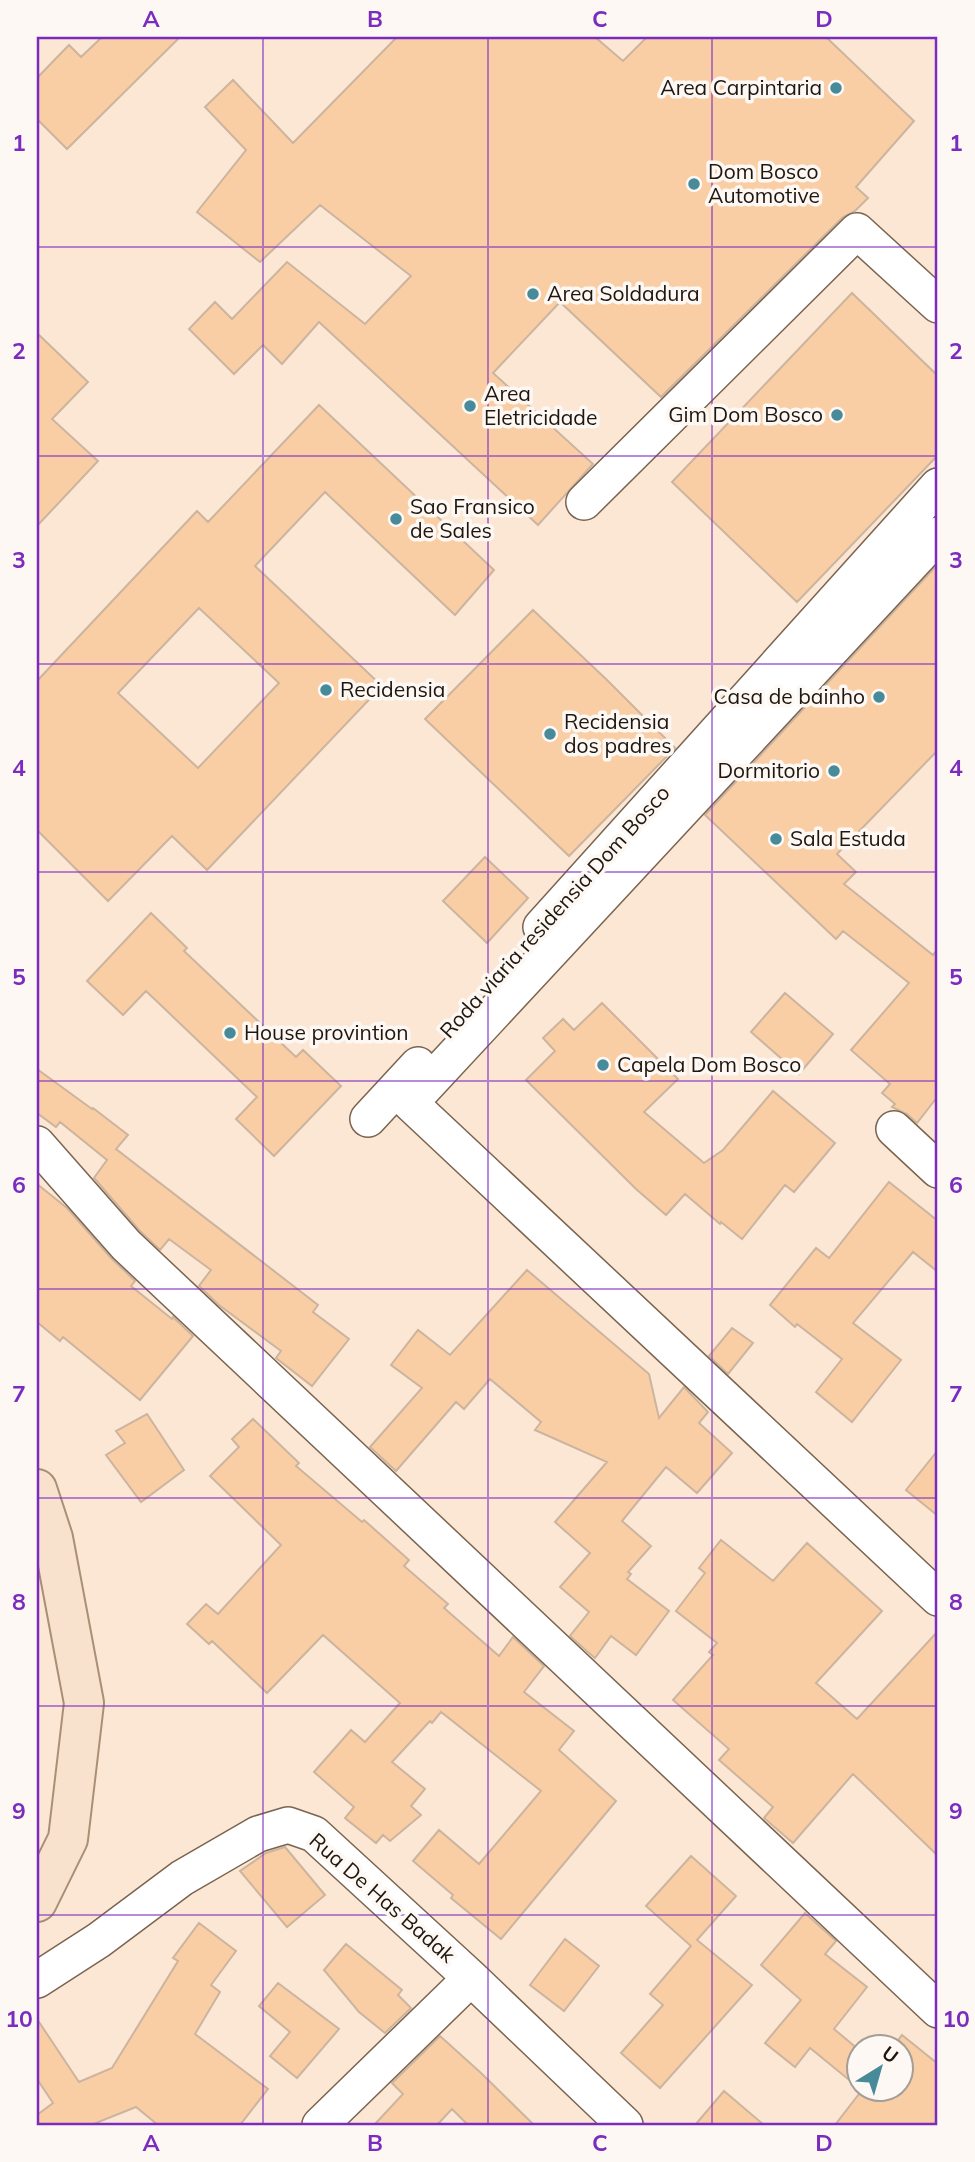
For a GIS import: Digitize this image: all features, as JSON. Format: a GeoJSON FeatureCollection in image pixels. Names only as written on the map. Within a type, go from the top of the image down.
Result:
{"type":"FeatureCollection","features":[{"type":"Feature","properties":{"kind":"main road"},"geometry":{"type":"LineString","coordinates":[[37,1489],[52,1538],[84,1703],[68,1839],[37,1902]]}},
{"type":"Feature","properties":{"kind":"street"},"geometry":{"type":"LineString","coordinates":[[584,502],[857,232],[938,304]]}},
{"type":"Feature","properties":{"kind":"street","name":"Roda viaria residensia Dom Bosco"},"geometry":{"type":"LineString","coordinates":[[368,1119],[938,486]]}},
{"type":"Feature","properties":{"kind":"street"},"geometry":{"type":"LineString","coordinates":[[938,534],[410,1102],[938,1598]]}},
{"type":"Feature","properties":{"kind":"street"},"geometry":{"type":"LineString","coordinates":[[894,1129],[938,1170]]}},
{"type":"Feature","properties":{"kind":"street"},"geometry":{"type":"LineString","coordinates":[[37,1144],[136,1254],[938,2010]]}},
{"type":"Feature","properties":{"kind":"street","name":"Rua De Has Badak"},"geometry":{"type":"LineString","coordinates":[[37,1980],[99,1940],[182,1878],[258,1833],[288,1825],[314,1834],[471,1978],[625,2125]]}},
{"type":"Feature","properties":{"kind":"street"},"geometry":{"type":"LineString","coordinates":[[320,2125],[471,1978]]}},
{"type":"Feature","properties":{"kind":"building"},"geometry":{"type":"Polygon","coordinates":[[[102,37],[180,37],[67,149],[37,119],[37,78],[69,45],[81,57],[102,37]]]}},
{"type":"Feature","properties":{"kind":"building"},"geometry":{"type":"Polygon","coordinates":[[[397,37],[595,37],[623,61],[647,37],[826,37],[914,121],[856,187],[868,198],[855,211],[843,217],[661,397],[560,302],[493,373],[593,464],[538,525],[319,322],[282,364],[263,345],[234,374],[189,329],[215,302],[232,319],[287,262],[365,324],[411,276],[320,205],[260,262],[197,212],[246,150],[205,107],[233,80],[293,143],[397,37]]]}},
{"type":"Feature","properties":{"kind":"building","name":"Gim Dom Bosco"},"geometry":{"type":"Polygon","coordinates":[[[852,293],[938,376],[938,455],[797,602],[672,482],[852,293]]]}},
{"type":"Feature","properties":{"kind":"building"},"geometry":{"type":"Polygon","coordinates":[[[37,333],[88,382],[52,419],[98,461],[37,526],[37,333]]]}},
{"type":"Feature","properties":{"kind":"building","name":"Recidensia"},"geometry":{"type":"Polygon","coordinates":[[[319,405],[494,570],[455,615],[325,492],[255,566],[382,686],[207,870],[172,836],[108,901],[37,830],[37,681],[197,511],[208,522],[319,405]],[[199,608],[118,693],[198,768],[279,683],[199,608]]]}},
{"type":"Feature","properties":{"kind":"building"},"geometry":{"type":"Polygon","coordinates":[[[938,564],[938,750],[837,854],[856,872],[844,884],[933,955],[938,949],[938,1096],[917,1123],[907,1114],[892,1107],[895,1104],[882,1093],[890,1084],[851,1050],[909,983],[843,931],[836,939],[705,815],[938,564]]]}},
{"type":"Feature","properties":{"kind":"building","name":"Recidensia dos padres"},"geometry":{"type":"Polygon","coordinates":[[[533,610],[675,748],[569,856],[425,719],[533,610]]]}},
{"type":"Feature","properties":{"kind":"building"},"geometry":{"type":"Polygon","coordinates":[[[485,857],[528,898],[487,943],[443,901],[485,857]]]}},
{"type":"Feature","properties":{"kind":"building","name":"House provintion"},"geometry":{"type":"Polygon","coordinates":[[[151,913],[187,948],[184,951],[296,1057],[303,1050],[341,1086],[274,1156],[236,1119],[257,1097],[146,991],[123,1015],[87,981],[151,913]]]}},
{"type":"Feature","properties":{"kind":"building"},"geometry":{"type":"Polygon","coordinates":[[[785,993],[833,1034],[799,1074],[751,1032],[785,993]]]}},
{"type":"Feature","properties":{"kind":"building"},"geometry":{"type":"Polygon","coordinates":[[[602,1003],[678,1079],[644,1112],[704,1163],[723,1150],[773,1091],[835,1143],[794,1192],[785,1185],[742,1239],[685,1194],[666,1215],[636,1189],[526,1080],[555,1051],[543,1038],[563,1019],[574,1030],[602,1003]]]}},
{"type":"Feature","properties":{"kind":"building"},"geometry":{"type":"Polygon","coordinates":[[[37,1069],[128,1135],[116,1149],[318,1305],[313,1312],[349,1339],[312,1386],[276,1358],[281,1351],[219,1305],[199,1286],[211,1270],[169,1239],[160,1250],[140,1231],[94,1178],[107,1160],[60,1122],[56,1127],[37,1113],[37,1069]]]}},
{"type":"Feature","properties":{"kind":"building"},"geometry":{"type":"Polygon","coordinates":[[[889,1182],[938,1221],[938,1272],[913,1252],[853,1323],[901,1360],[852,1422],[816,1392],[842,1359],[797,1324],[795,1327],[770,1305],[816,1248],[829,1258],[889,1182]]]}},
{"type":"Feature","properties":{"kind":"building"},"geometry":{"type":"Polygon","coordinates":[[[37,1184],[67,1208],[135,1281],[131,1286],[172,1319],[173,1317],[193,1336],[140,1400],[63,1337],[60,1341],[37,1322],[37,1184]]]}},
{"type":"Feature","properties":{"kind":"building"},"geometry":{"type":"Polygon","coordinates":[[[527,1270],[649,1374],[659,1418],[684,1387],[708,1412],[699,1423],[732,1453],[697,1493],[666,1467],[622,1521],[651,1546],[628,1572],[631,1574],[627,1579],[669,1611],[636,1655],[611,1636],[595,1658],[570,1636],[589,1612],[560,1587],[590,1553],[555,1522],[607,1462],[535,1430],[541,1422],[490,1379],[464,1409],[456,1402],[396,1471],[370,1447],[422,1388],[391,1365],[418,1330],[450,1355],[527,1270]]]}},
{"type":"Feature","properties":{"kind":"building"},"geometry":{"type":"Polygon","coordinates":[[[732,1328],[753,1343],[728,1374],[709,1356],[732,1328]]]}},
{"type":"Feature","properties":{"kind":"building"},"geometry":{"type":"Polygon","coordinates":[[[147,1414],[184,1470],[141,1502],[106,1455],[125,1443],[116,1431],[147,1414]]]}},
{"type":"Feature","properties":{"kind":"building"},"geometry":{"type":"Polygon","coordinates":[[[253,1419],[299,1463],[296,1466],[409,1560],[404,1566],[448,1604],[444,1608],[499,1656],[513,1637],[544,1666],[524,1692],[574,1731],[559,1750],[616,1801],[501,1939],[451,1898],[453,1895],[413,1861],[439,1830],[479,1864],[541,1791],[441,1712],[392,1762],[425,1789],[411,1806],[421,1815],[390,1841],[383,1835],[376,1843],[345,1818],[354,1807],[314,1772],[351,1730],[365,1742],[400,1703],[323,1635],[267,1693],[212,1641],[209,1644],[187,1624],[206,1604],[218,1614],[281,1545],[210,1476],[239,1447],[232,1439],[253,1419]]]}},
{"type":"Feature","properties":{"kind":"building"},"geometry":{"type":"Polygon","coordinates":[[[938,1450],[938,1516],[906,1490],[938,1450]]]}},
{"type":"Feature","properties":{"kind":"building"},"geometry":{"type":"Polygon","coordinates":[[[721,1540],[773,1581],[807,1543],[882,1611],[816,1683],[857,1719],[938,1631],[938,1856],[853,1774],[793,1843],[764,1818],[773,1807],[719,1760],[729,1749],[673,1700],[713,1655],[709,1652],[717,1643],[676,1611],[705,1573],[699,1568],[721,1540]]]}},
{"type":"Feature","properties":{"kind":"building"},"geometry":{"type":"Polygon","coordinates":[[[285,1847],[325,1895],[287,1927],[240,1871],[266,1853],[285,1847]]]}},
{"type":"Feature","properties":{"kind":"building"},"geometry":{"type":"Polygon","coordinates":[[[691,1856],[736,1896],[697,1940],[752,1985],[660,2088],[621,2053],[663,2005],[650,1994],[691,1946],[646,1906],[691,1856]]]}},
{"type":"Feature","properties":{"kind":"building"},"geometry":{"type":"Polygon","coordinates":[[[805,1913],[836,1941],[825,1954],[867,1987],[834,2029],[846,2039],[846,2077],[810,2048],[795,2067],[765,2043],[801,2000],[761,1965],[805,1913]]]}},
{"type":"Feature","properties":{"kind":"building"},"geometry":{"type":"Polygon","coordinates":[[[199,1923],[236,1951],[211,1985],[220,1992],[195,2034],[268,2089],[240,2125],[158,2125],[136,2107],[91,2125],[37,2125],[37,2115],[53,2103],[37,2079],[37,2019],[79,2082],[112,2068],[178,1961],[173,1958],[199,1923]]]}},
{"type":"Feature","properties":{"kind":"building"},"geometry":{"type":"Polygon","coordinates":[[[565,1939],[599,1966],[564,2011],[530,1985],[565,1939]]]}},
{"type":"Feature","properties":{"kind":"building"},"geometry":{"type":"Polygon","coordinates":[[[346,1944],[402,1990],[398,1995],[411,2008],[385,2033],[359,2012],[324,1970],[346,1944]]]}},
{"type":"Feature","properties":{"kind":"building"},"geometry":{"type":"Polygon","coordinates":[[[278,1983],[339,2029],[297,2078],[270,2056],[290,2032],[259,2006],[278,1983]]]}},
{"type":"Feature","properties":{"kind":"building"},"geometry":{"type":"Polygon","coordinates":[[[440,2036],[534,2125],[468,2125],[452,2109],[437,2125],[374,2125],[403,2094],[392,2083],[440,2036]]]}},
{"type":"Feature","properties":{"kind":"building"},"geometry":{"type":"Polygon","coordinates":[[[916,2046],[938,2064],[938,2125],[835,2125],[853,2102],[916,2102],[916,2046]]]}},
{"type":"Feature","properties":{"kind":"building"},"geometry":{"type":"Polygon","coordinates":[[[724,2091],[764,2125],[695,2125],[724,2091]]]}},
{"type":"Feature","properties":{"kind":"place","name":"Area Carpintaria"},"geometry":{"type":"Point","coordinates":[836,88]}},
{"type":"Feature","properties":{"kind":"place","name":"Dom Bosco Automotive"},"geometry":{"type":"Point","coordinates":[694,184]}},
{"type":"Feature","properties":{"kind":"place","name":"Area Soldadura"},"geometry":{"type":"Point","coordinates":[533,294]}},
{"type":"Feature","properties":{"kind":"place","name":"Area Eletricidade"},"geometry":{"type":"Point","coordinates":[470,406]}},
{"type":"Feature","properties":{"kind":"place","name":"Gim Dom Bosco"},"geometry":{"type":"Point","coordinates":[837,415]}},
{"type":"Feature","properties":{"kind":"place","name":"Sao Fransico de Sales"},"geometry":{"type":"Point","coordinates":[396,519]}},
{"type":"Feature","properties":{"kind":"place","name":"Recidensia"},"geometry":{"type":"Point","coordinates":[326,690]}},
{"type":"Feature","properties":{"kind":"place","name":"Casa de bainho"},"geometry":{"type":"Point","coordinates":[879,697]}},
{"type":"Feature","properties":{"kind":"place","name":"Recidensia dos padres"},"geometry":{"type":"Point","coordinates":[550,734]}},
{"type":"Feature","properties":{"kind":"place","name":"Dormitorio"},"geometry":{"type":"Point","coordinates":[834,771]}},
{"type":"Feature","properties":{"kind":"place","name":"Sala Estuda"},"geometry":{"type":"Point","coordinates":[776,839]}},
{"type":"Feature","properties":{"kind":"place","name":"House provintion"},"geometry":{"type":"Point","coordinates":[230,1033]}},
{"type":"Feature","properties":{"kind":"place","name":"Capela Dom Bosco"},"geometry":{"type":"Point","coordinates":[603,1065]}}]}
